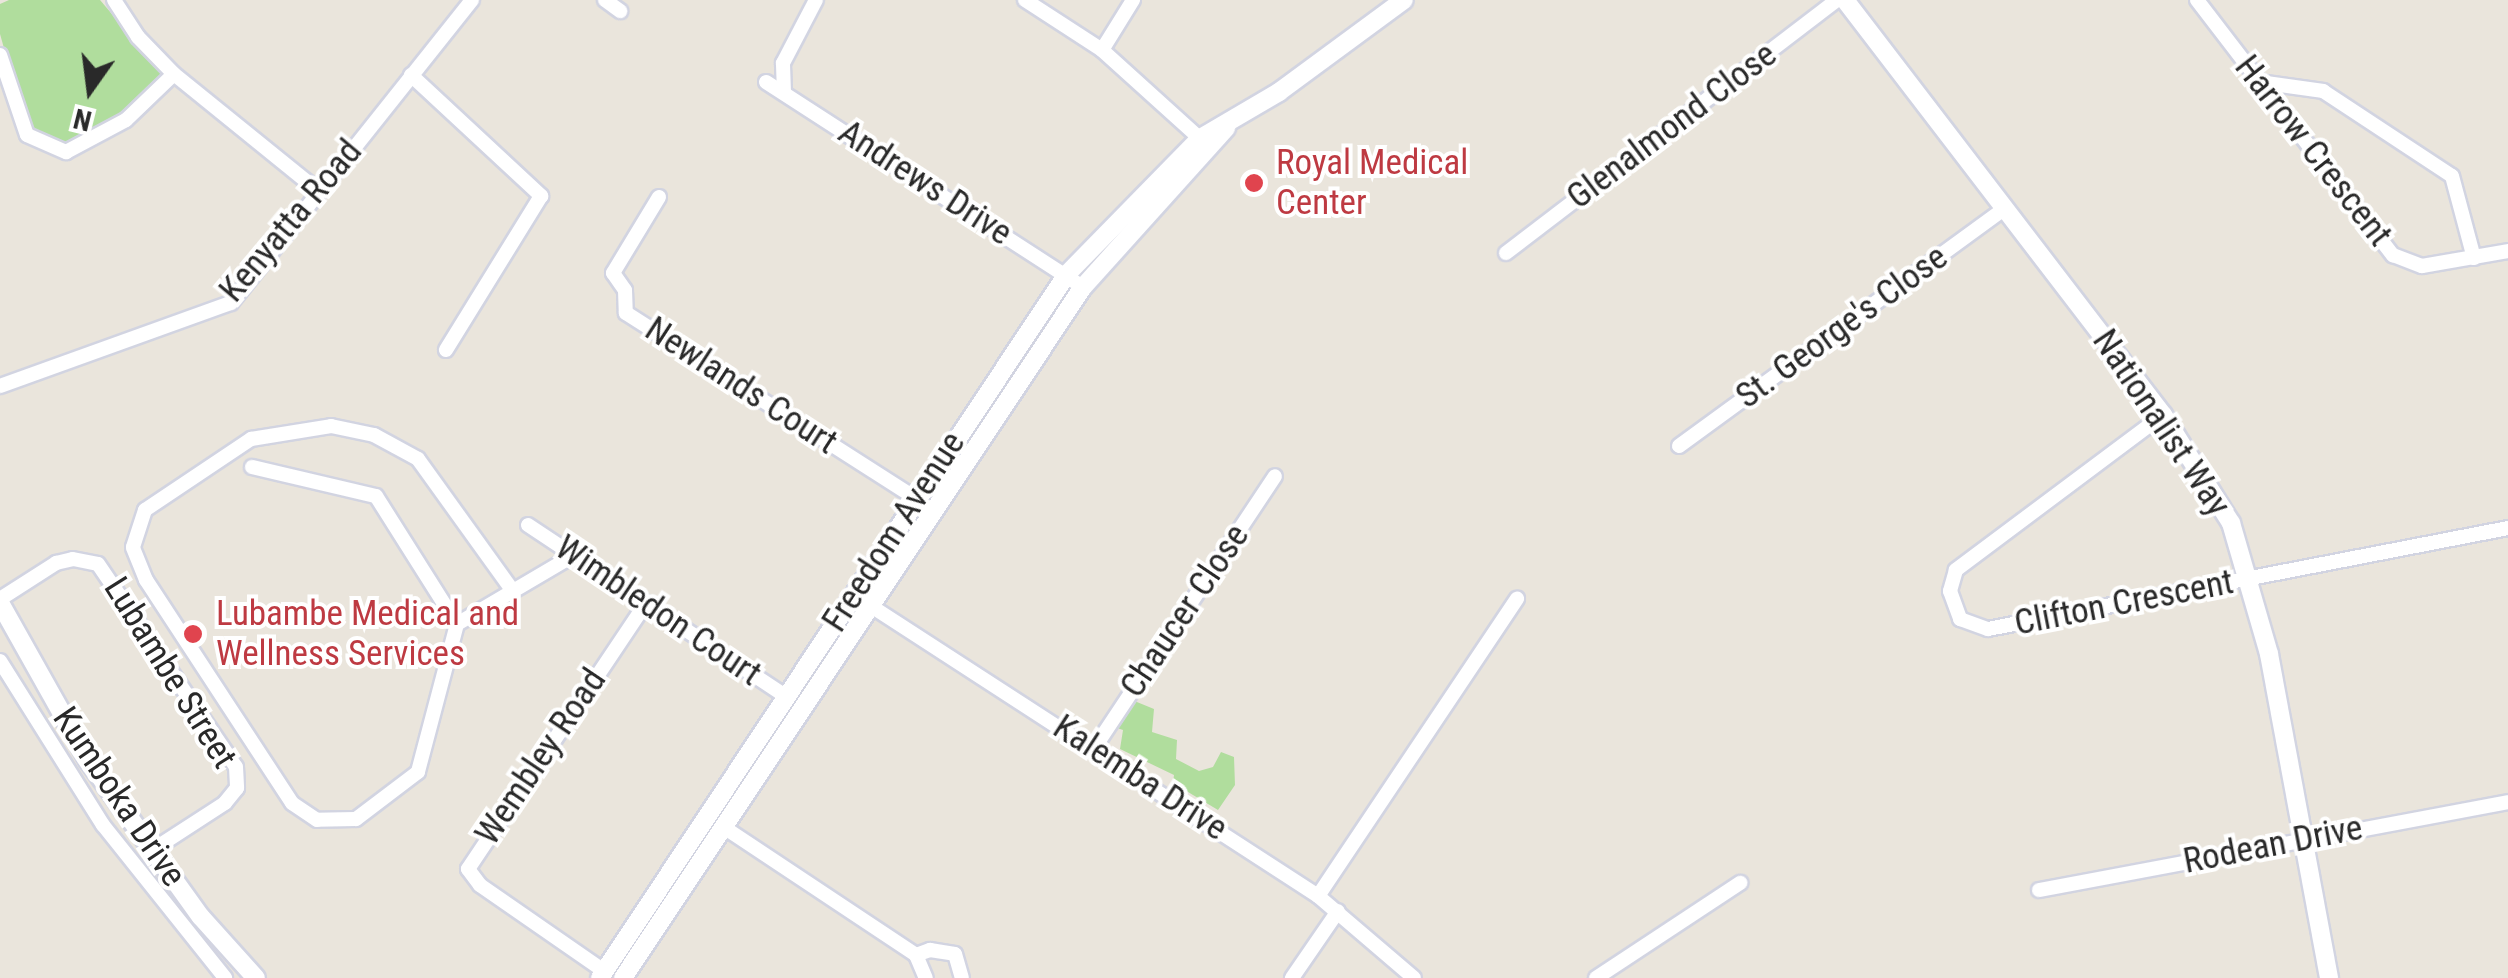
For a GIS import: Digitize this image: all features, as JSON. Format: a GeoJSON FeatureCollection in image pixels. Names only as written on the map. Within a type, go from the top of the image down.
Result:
{"type":"FeatureCollection","features":[{"type":"Feature","properties":{"kind":"main road","name":"Freedom Avenue"},"geometry":{"type":"LineString","coordinates":[[602,974],[1067,274],[1205,143],[1404,0]]}},
{"type":"Feature","properties":{"kind":"main road","name":"Nationalist Way"},"geometry":{"type":"LineString","coordinates":[[1845,0],[2163,415],[2230,524],[2250,578],[2329,978]]}},
{"type":"Feature","properties":{"kind":"main road","name":"Freedom Avenue"},"geometry":{"type":"LineString","coordinates":[[623,978],[1083,287],[1205,143]]}},
{"type":"Feature","properties":{"kind":"main road","name":"Kumboka Drive"},"geometry":{"type":"LineString","coordinates":[[0,601],[88,760],[185,895],[256,978]]}},
{"type":"Feature","properties":{"kind":"main road"},"geometry":{"type":"LineString","coordinates":[[643,948],[668,876]]}},
{"type":"Feature","properties":{"kind":"street"},"geometry":{"type":"LineString","coordinates":[[114,0],[138,37],[174,74],[317,190]]}},
{"type":"Feature","properties":{"kind":"street","name":"Kenyatta Road"},"geometry":{"type":"LineString","coordinates":[[0,386],[224,308],[472,0]]}},
{"type":"Feature","properties":{"kind":"street"},"geometry":{"type":"LineString","coordinates":[[605,0],[620,12]]}},
{"type":"Feature","properties":{"kind":"street"},"geometry":{"type":"LineString","coordinates":[[784,93],[782,64],[816,0]]}},
{"type":"Feature","properties":{"kind":"street"},"geometry":{"type":"LineString","coordinates":[[1025,0],[1102,50],[1205,143]]}},
{"type":"Feature","properties":{"kind":"street"},"geometry":{"type":"LineString","coordinates":[[1102,50],[1133,0]]}},
{"type":"Feature","properties":{"kind":"street","name":"Glenalmond Close"},"geometry":{"type":"LineString","coordinates":[[1506,253],[1838,0]]}},
{"type":"Feature","properties":{"kind":"street","name":"Harrow Crescent"},"geometry":{"type":"LineString","coordinates":[[2197,0],[2394,255],[2422,266],[2508,251]]}},
{"type":"Feature","properties":{"kind":"street"},"geometry":{"type":"LineString","coordinates":[[0,55],[26,135],[66,152],[126,120],[174,74]]}},
{"type":"Feature","properties":{"kind":"street"},"geometry":{"type":"LineString","coordinates":[[411,75],[541,196],[446,350]]}},
{"type":"Feature","properties":{"kind":"street","name":"Andrews Drive"},"geometry":{"type":"LineString","coordinates":[[766,82],[1083,287]]}},
{"type":"Feature","properties":{"kind":"street"},"geometry":{"type":"LineString","coordinates":[[2259,82],[2324,91],[2452,176],[2474,258]]}},
{"type":"Feature","properties":{"kind":"street","name":"Newlands Court"},"geometry":{"type":"LineString","coordinates":[[659,197],[612,272],[624,290],[626,313],[916,499]]}},
{"type":"Feature","properties":{"kind":"street","name":"St. George's Close"},"geometry":{"type":"LineString","coordinates":[[1679,446],[2005,208]]}},
{"type":"Feature","properties":{"kind":"street","name":"Clifton Crescent"},"geometry":{"type":"LineString","coordinates":[[2163,415],[1956,570],[1951,600],[1960,619],[1988,629],[2508,528]]}},
{"type":"Feature","properties":{"kind":"street"},"geometry":{"type":"LineString","coordinates":[[512,590],[418,459],[374,436],[330,426],[252,440],[146,510],[134,535],[146,580],[292,802],[317,820],[356,819],[418,772],[457,624],[574,555]]}},
{"type":"Feature","properties":{"kind":"street"},"geometry":{"type":"LineString","coordinates":[[252,467],[376,496],[457,624]]}},
{"type":"Feature","properties":{"kind":"street","name":"Chaucer Close"},"geometry":{"type":"LineString","coordinates":[[1095,747],[1276,476]]}},
{"type":"Feature","properties":{"kind":"street","name":"Wimbledon Court"},"geometry":{"type":"LineString","coordinates":[[528,525],[787,697]]}},
{"type":"Feature","properties":{"kind":"street","name":"Lubambe Street"},"geometry":{"type":"LineString","coordinates":[[0,601],[56,563],[74,558],[98,564],[236,767],[236,788],[225,803],[152,851]]}},
{"type":"Feature","properties":{"kind":"street","name":"Kalemba Drive"},"geometry":{"type":"LineString","coordinates":[[854,595],[1095,747],[1318,896],[1414,978]]}},
{"type":"Feature","properties":{"kind":"street"},"geometry":{"type":"LineString","coordinates":[[1318,896],[1517,599]]}},
{"type":"Feature","properties":{"kind":"street","name":"Wembley Road"},"geometry":{"type":"LineString","coordinates":[[602,974],[480,885],[468,869],[646,603]]}},
{"type":"Feature","properties":{"kind":"street"},"geometry":{"type":"LineString","coordinates":[[0,661],[42,736],[167,910],[225,978]]}},
{"type":"Feature","properties":{"kind":"street","name":"Rodean Drive"},"geometry":{"type":"LineString","coordinates":[[2039,890],[2508,802]]}},
{"type":"Feature","properties":{"kind":"street"},"geometry":{"type":"LineString","coordinates":[[725,828],[916,955],[926,978]]}},
{"type":"Feature","properties":{"kind":"street"},"geometry":{"type":"LineString","coordinates":[[1596,978],[1740,884]]}},
{"type":"Feature","properties":{"kind":"street"},"geometry":{"type":"LineString","coordinates":[[167,910],[185,895]]}},
{"type":"Feature","properties":{"kind":"street"},"geometry":{"type":"LineString","coordinates":[[1292,978],[1338,912]]}},
{"type":"Feature","properties":{"kind":"street"},"geometry":{"type":"LineString","coordinates":[[916,955],[955,954],[962,978]]}},
{"type":"Feature","properties":{"kind":"green space"},"geometry":{"type":"Polygon","coordinates":[[[9,0],[100,0],[163,74],[131,112],[66,148],[28,133],[0,34],[0,4],[9,0]]]}},
{"type":"Feature","properties":{"kind":"green space"},"geometry":{"type":"Polygon","coordinates":[[[1132,700],[1154,709],[1152,732],[1177,740],[1176,759],[1199,771],[1213,767],[1221,752],[1234,757],[1235,785],[1218,810],[1173,783],[1174,775],[1120,749],[1123,730],[1114,727],[1132,700]]]}},
{"type":"Feature","properties":{"kind":"place","name":"Royal Medical Center"},"geometry":{"type":"Point","coordinates":[1254,183]}},
{"type":"Feature","properties":{"kind":"place","name":"Lubambe Medical and Wellness Services"},"geometry":{"type":"Point","coordinates":[193,634]}}]}
